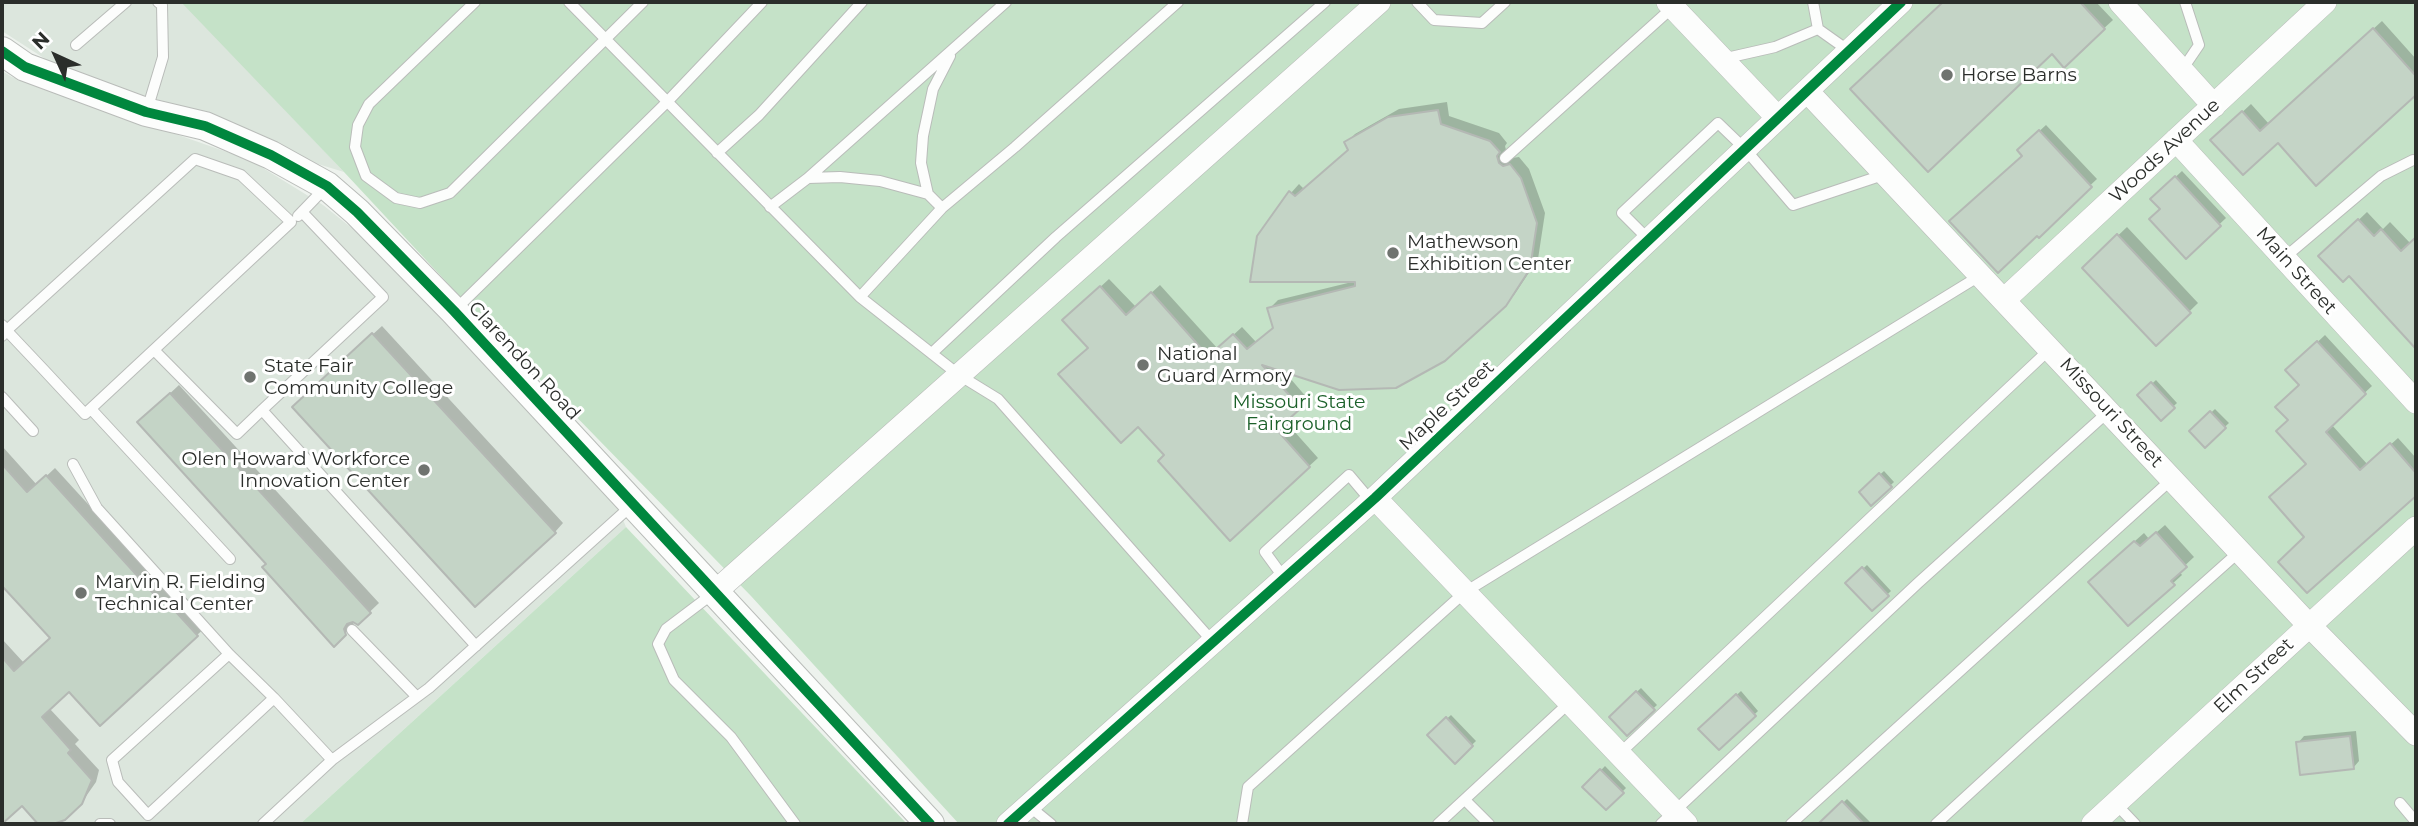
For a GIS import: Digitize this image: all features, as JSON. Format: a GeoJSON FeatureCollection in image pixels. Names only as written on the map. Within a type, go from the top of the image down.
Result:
{"type":"FeatureCollection","features":[{"type":"Feature","properties":{"kind":"street"},"geometry":{"type":"LineString","coordinates":[[715,592],[1379,2]]}},
{"type":"Feature","properties":{"kind":"street","name":"Maple Street"},"geometry":{"type":"LineString","coordinates":[[1008,824],[1373,499],[1901,2]]}},
{"type":"Feature","properties":{"kind":"street"},"geometry":{"type":"LineString","coordinates":[[2120,2],[2214,106]]}},
{"type":"Feature","properties":{"kind":"street","name":"Woods Avenue"},"geometry":{"type":"LineString","coordinates":[[2005,299],[2325,2]]}},
{"type":"Feature","properties":{"kind":"street"},"geometry":{"type":"LineString","coordinates":[[1670,4],[1778,118]]}},
{"type":"Feature","properties":{"kind":"street","name":"Clarendon Road"},"geometry":{"type":"LineString","coordinates":[[2,51],[25,67],[146,112],[205,126],[271,155],[327,186],[357,212],[454,311],[930,824]]}},
{"type":"Feature","properties":{"kind":"street","name":"Missouri Street"},"geometry":{"type":"LineString","coordinates":[[1807,91],[2416,734]]}},
{"type":"Feature","properties":{"kind":"street","name":"Main Street"},"geometry":{"type":"LineString","coordinates":[[2176,140],[2415,399]]}},
{"type":"Feature","properties":{"kind":"street"},"geometry":{"type":"LineString","coordinates":[[1373,499],[1619,754],[1674,820]]}},
{"type":"Feature","properties":{"kind":"street","name":"Elm Street"},"geometry":{"type":"LineString","coordinates":[[2092,824],[2416,528]]}},
{"type":"Feature","properties":{"kind":"lane"},"geometry":{"type":"LineString","coordinates":[[146,112],[163,57],[162,5],[158,2]]}},
{"type":"Feature","properties":{"kind":"lane"},"geometry":{"type":"LineString","coordinates":[[475,2],[369,104],[358,125],[355,147],[366,176],[396,198],[420,203],[450,193],[643,2]]}},
{"type":"Feature","properties":{"kind":"lane"},"geometry":{"type":"LineString","coordinates":[[569,2],[860,297],[959,375],[998,399],[1213,642]]}},
{"type":"Feature","properties":{"kind":"lane"},"geometry":{"type":"LineString","coordinates":[[454,311],[667,102],[762,2]]}},
{"type":"Feature","properties":{"kind":"lane"},"geometry":{"type":"LineString","coordinates":[[717,153],[759,115],[862,2]]}},
{"type":"Feature","properties":{"kind":"lane"},"geometry":{"type":"LineString","coordinates":[[770,207],[808,178],[1006,2]]}},
{"type":"Feature","properties":{"kind":"lane"},"geometry":{"type":"LineString","coordinates":[[860,297],[942,208],[1016,147],[1178,2]]}},
{"type":"Feature","properties":{"kind":"lane"},"geometry":{"type":"LineString","coordinates":[[932,353],[1056,237],[1325,2]]}},
{"type":"Feature","properties":{"kind":"lane"},"geometry":{"type":"LineString","coordinates":[[1417,2],[1434,20],[1482,23],[1505,2]]}},
{"type":"Feature","properties":{"kind":"lane"},"geometry":{"type":"LineString","coordinates":[[1813,2],[1818,29],[1849,51]]}},
{"type":"Feature","properties":{"kind":"lane"},"geometry":{"type":"LineString","coordinates":[[2182,70],[2199,45],[2185,2]]}},
{"type":"Feature","properties":{"kind":"lane"},"geometry":{"type":"LineString","coordinates":[[76,45],[117,4]]}},
{"type":"Feature","properties":{"kind":"lane"},"geometry":{"type":"LineString","coordinates":[[1505,158],[1670,4]]}},
{"type":"Feature","properties":{"kind":"lane"},"geometry":{"type":"LineString","coordinates":[[1722,59],[1775,47],[1818,29]]}},
{"type":"Feature","properties":{"kind":"lane"},"geometry":{"type":"LineString","coordinates":[[928,194],[921,163],[923,136],[933,89],[954,48]]}},
{"type":"Feature","properties":{"kind":"lane"},"geometry":{"type":"LineString","coordinates":[[1649,240],[1622,213],[1718,123],[1745,149],[1793,205],[1886,174]]}},
{"type":"Feature","properties":{"kind":"lane"},"geometry":{"type":"LineString","coordinates":[[291,222],[241,175],[195,159],[3,330],[85,414],[302,212],[327,186]]}},
{"type":"Feature","properties":{"kind":"lane"},"geometry":{"type":"LineString","coordinates":[[2284,258],[2381,176],[2413,160]]}},
{"type":"Feature","properties":{"kind":"lane"},"geometry":{"type":"LineString","coordinates":[[808,178],[839,177],[880,181],[928,194],[942,208]]}},
{"type":"Feature","properties":{"kind":"lane"},"geometry":{"type":"LineString","coordinates":[[154,350],[237,434],[383,297],[302,212]]}},
{"type":"Feature","properties":{"kind":"lane"},"geometry":{"type":"LineString","coordinates":[[1242,824],[1248,787],[1465,592],[1982,275]]}},
{"type":"Feature","properties":{"kind":"lane"},"geometry":{"type":"LineString","coordinates":[[1619,754],[2051,348]]}},
{"type":"Feature","properties":{"kind":"lane"},"geometry":{"type":"LineString","coordinates":[[2,397],[33,431]]}},
{"type":"Feature","properties":{"kind":"lane"},"geometry":{"type":"LineString","coordinates":[[91,409],[230,559]]}},
{"type":"Feature","properties":{"kind":"lane"},"geometry":{"type":"LineString","coordinates":[[262,410],[476,646]]}},
{"type":"Feature","properties":{"kind":"lane"},"geometry":{"type":"LineString","coordinates":[[1674,820],[1918,583],[2109,411]]}},
{"type":"Feature","properties":{"kind":"lane"},"geometry":{"type":"LineString","coordinates":[[73,464],[97,508],[229,654],[332,760]]}},
{"type":"Feature","properties":{"kind":"lane"},"geometry":{"type":"LineString","coordinates":[[1284,578],[1265,552],[1349,475],[1373,499]]}},
{"type":"Feature","properties":{"kind":"lane"},"geometry":{"type":"LineString","coordinates":[[1791,824],[2172,478]]}},
{"type":"Feature","properties":{"kind":"lane"},"geometry":{"type":"LineString","coordinates":[[263,824],[332,760],[417,697],[633,505]]}},
{"type":"Feature","properties":{"kind":"lane"},"geometry":{"type":"LineString","coordinates":[[1937,824],[2240,551]]}},
{"type":"Feature","properties":{"kind":"lane"},"geometry":{"type":"LineString","coordinates":[[715,592],[666,629],[658,644],[674,680],[732,737],[795,824]]}},
{"type":"Feature","properties":{"kind":"lane"},"geometry":{"type":"LineString","coordinates":[[352,630],[417,697]]}},
{"type":"Feature","properties":{"kind":"lane"},"geometry":{"type":"LineString","coordinates":[[229,654],[112,760],[118,782],[148,815],[274,698]]}},
{"type":"Feature","properties":{"kind":"lane"},"geometry":{"type":"LineString","coordinates":[[1438,824],[1570,702]]}},
{"type":"Feature","properties":{"kind":"lane"},"geometry":{"type":"LineString","coordinates":[[1465,800],[1489,824]]}},
{"type":"Feature","properties":{"kind":"lane"},"geometry":{"type":"LineString","coordinates":[[2115,803],[2135,824]]}},
{"type":"Feature","properties":{"kind":"lane"},"geometry":{"type":"LineString","coordinates":[[2400,803],[2416,822]]}},
{"type":"Feature","properties":{"kind":"lane"},"geometry":{"type":"LineString","coordinates":[[1029,806],[1051,824]]}},
{"type":"Feature","properties":{"kind":"lane"},"geometry":{"type":"LineString","coordinates":[[100,824],[110,824]]}},
{"type":"Feature","properties":{"kind":"shaded area"},"geometry":{"type":"Polygon","coordinates":[[[2,2],[184,2],[344,172],[308,161],[202,112],[64,71],[2,31],[2,2]]]}},
{"type":"Feature","properties":{"kind":"shaded area","name":"State Fair Community College"},"geometry":{"type":"Polygon","coordinates":[[[2,71],[12,77],[250,160],[323,205],[383,253],[615,500],[626,527],[300,824],[2,824],[2,71]]]}},
{"type":"Feature","properties":{"kind":"green space","name":"Missouri State Fairground"},"geometry":{"type":"Polygon","coordinates":[[[181,2],[2416,2],[2416,824],[959,824],[751,596],[480,318],[181,2]]]}},
{"type":"Feature","properties":{"kind":"green space"},"geometry":{"type":"Polygon","coordinates":[[[626,527],[907,824],[300,824],[626,527]]]}},
{"type":"Feature","properties":{"kind":"building","name":"Horse Barns"},"geometry":{"type":"Polygon","coordinates":[[[1943,2],[2080,2],[2105,29],[2064,68],[2052,54],[1928,172],[1850,89],[1943,2]]]}},
{"type":"Feature","properties":{"kind":"building"},"geometry":{"type":"Polygon","coordinates":[[[2373,28],[2416,76],[2416,95],[2316,186],[2278,143],[2243,175],[2210,140],[2242,111],[2260,131],[2373,28]]]}},
{"type":"Feature","properties":{"kind":"building","name":"Mathewson Exhibition Center"},"geometry":{"type":"Polygon","coordinates":[[[1438,110],[1441,124],[1490,141],[1500,152],[1497,156],[1499,163],[1503,166],[1510,164],[1521,178],[1537,223],[1530,269],[1506,306],[1445,361],[1396,388],[1339,390],[1262,365],[1301,408],[1277,430],[1310,467],[1230,541],[1158,461],[1164,455],[1138,427],[1121,443],[1058,374],[1088,348],[1062,320],[1100,286],[1126,315],[1151,292],[1208,356],[1233,334],[1247,349],[1273,328],[1267,308],[1355,286],[1355,282],[1250,282],[1257,236],[1289,191],[1295,196],[1348,150],[1344,142],[1388,117],[1438,110]]]}},
{"type":"Feature","properties":{"kind":"building"},"geometry":{"type":"Polygon","coordinates":[[[2039,130],[2092,187],[1998,273],[1949,221],[2022,156],[2017,150],[2039,130]]]}},
{"type":"Feature","properties":{"kind":"building"},"geometry":{"type":"Polygon","coordinates":[[[2175,176],[2221,226],[2186,259],[2149,219],[2160,209],[2150,199],[2175,176]]]}},
{"type":"Feature","properties":{"kind":"building"},"geometry":{"type":"Polygon","coordinates":[[[2358,219],[2374,236],[2381,229],[2401,251],[2416,237],[2416,349],[2349,276],[2343,282],[2318,256],[2358,219]]]}},
{"type":"Feature","properties":{"kind":"building"},"geometry":{"type":"Polygon","coordinates":[[[2117,234],[2191,313],[2156,346],[2082,268],[2117,234]]]}},
{"type":"Feature","properties":{"kind":"building","name":"Olen Howard Workforce Innovation Center"},"geometry":{"type":"Polygon","coordinates":[[[372,333],[556,533],[475,607],[292,407],[372,333]]]}},
{"type":"Feature","properties":{"kind":"building"},"geometry":{"type":"Polygon","coordinates":[[[2317,341],[2366,394],[2326,432],[2360,470],[2390,443],[2416,473],[2416,496],[2307,593],[2278,562],[2304,537],[2269,497],[2306,464],[2276,431],[2288,420],[2275,407],[2299,385],[2285,370],[2317,341]]]}},
{"type":"Feature","properties":{"kind":"building"},"geometry":{"type":"Polygon","coordinates":[[[2151,382],[2175,408],[2161,421],[2137,395],[2151,382]]]}},
{"type":"Feature","properties":{"kind":"building"},"geometry":{"type":"Polygon","coordinates":[[[170,393],[371,613],[358,625],[353,622],[347,624],[344,629],[346,635],[334,647],[262,567],[266,564],[137,422],[170,393]]]}},
{"type":"Feature","properties":{"kind":"building"},"geometry":{"type":"Polygon","coordinates":[[[2210,411],[2226,428],[2205,448],[2189,431],[2210,411]]]}},
{"type":"Feature","properties":{"kind":"building","name":"Marvin R. Fielding Technical Center"},"geometry":{"type":"Polygon","coordinates":[[[2,464],[27,492],[46,475],[162,603],[165,600],[198,636],[100,726],[69,692],[42,717],[71,750],[68,753],[92,780],[82,804],[65,820],[53,824],[38,824],[22,806],[2,824],[2,657],[14,671],[50,638],[2,586],[2,464]]]}},
{"type":"Feature","properties":{"kind":"building"},"geometry":{"type":"Polygon","coordinates":[[[1879,473],[1892,487],[1871,506],[1859,492],[1879,473]]]}},
{"type":"Feature","properties":{"kind":"building"},"geometry":{"type":"Polygon","coordinates":[[[2156,532],[2187,567],[2171,581],[2175,585],[2128,626],[2088,582],[2134,541],[2140,546],[2156,532]]]}},
{"type":"Feature","properties":{"kind":"building"},"geometry":{"type":"Polygon","coordinates":[[[1862,567],[1889,596],[1872,611],[1845,583],[1862,567]]]}},
{"type":"Feature","properties":{"kind":"building"},"geometry":{"type":"Polygon","coordinates":[[[1636,691],[1655,710],[1627,736],[1609,717],[1636,691]]]}},
{"type":"Feature","properties":{"kind":"building"},"geometry":{"type":"Polygon","coordinates":[[[1736,694],[1756,716],[1719,750],[1698,729],[1736,694]]]}},
{"type":"Feature","properties":{"kind":"building"},"geometry":{"type":"Polygon","coordinates":[[[1446,717],[1473,746],[1455,764],[1427,735],[1446,717]]]}},
{"type":"Feature","properties":{"kind":"building"},"geometry":{"type":"Polygon","coordinates":[[[2350,736],[2354,769],[2300,775],[2296,742],[2350,736]]]}},
{"type":"Feature","properties":{"kind":"building"},"geometry":{"type":"Polygon","coordinates":[[[1600,769],[1624,793],[1606,810],[1582,787],[1600,769]]]}},
{"type":"Feature","properties":{"kind":"building"},"geometry":{"type":"Polygon","coordinates":[[[1842,801],[1864,824],[1818,824],[1842,801]]]}},
{"type":"Feature","properties":{"kind":"cycle path"},"geometry":{"type":"LineString","coordinates":[[1008,824],[1375,498],[1901,2]]}},
{"type":"Feature","properties":{"kind":"cycle path"},"geometry":{"type":"LineString","coordinates":[[2,51],[25,67],[146,112],[205,126],[271,155],[327,186],[357,212],[454,311],[930,824]]}},
{"type":"Feature","properties":{"kind":"place","name":"Horse Barns"},"geometry":{"type":"Point","coordinates":[1947,75]}},
{"type":"Feature","properties":{"kind":"place","name":"Mathewson Exhibition Center"},"geometry":{"type":"Point","coordinates":[1393,253]}},
{"type":"Feature","properties":{"kind":"place","name":"National Guard Armory"},"geometry":{"type":"Point","coordinates":[1143,365]}},
{"type":"Feature","properties":{"kind":"place","name":"State Fair Community College"},"geometry":{"type":"Point","coordinates":[250,377]}},
{"type":"Feature","properties":{"kind":"place","name":"Olen Howard Workforce Innovation Center"},"geometry":{"type":"Point","coordinates":[424,470]}},
{"type":"Feature","properties":{"kind":"place","name":"Marvin R. Fielding Technical Center"},"geometry":{"type":"Point","coordinates":[81,593]}}]}
